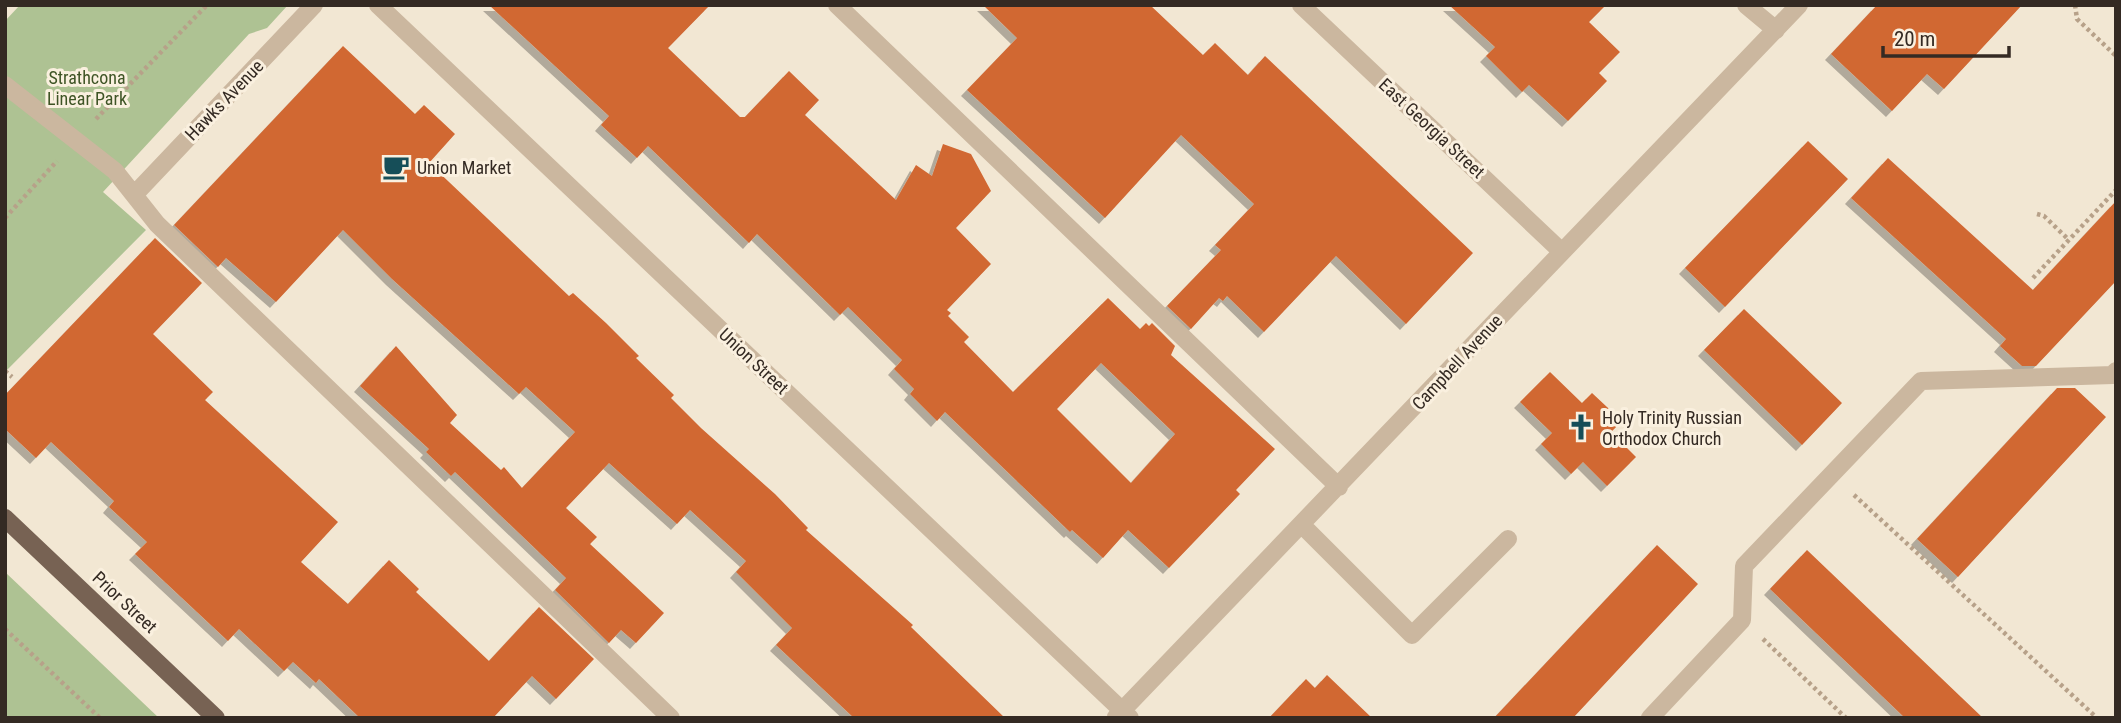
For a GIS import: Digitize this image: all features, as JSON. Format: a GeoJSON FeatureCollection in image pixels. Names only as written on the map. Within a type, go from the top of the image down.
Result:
{"type":"FeatureCollection","features":[{"type":"Feature","properties":{"kind":"main road","name":"Prior Street"},"geometry":{"type":"LineString","coordinates":[[5,518],[216,718]]}},
{"type":"Feature","properties":{"kind":"street","name":"Hawks Avenue"},"geometry":{"type":"LineString","coordinates":[[134,195],[314,5]]}},
{"type":"Feature","properties":{"kind":"street","name":"Union Street"},"geometry":{"type":"LineString","coordinates":[[378,5],[1122,715]]}},
{"type":"Feature","properties":{"kind":"street"},"geometry":{"type":"LineString","coordinates":[[837,5],[1339,486]]}},
{"type":"Feature","properties":{"kind":"street","name":"East Georgia Street"},"geometry":{"type":"LineString","coordinates":[[1301,5],[1562,251]]}},
{"type":"Feature","properties":{"kind":"street"},"geometry":{"type":"LineString","coordinates":[[1746,5],[1776,30]]}},
{"type":"Feature","properties":{"kind":"street","name":"Campbell Avenue"},"geometry":{"type":"LineString","coordinates":[[1122,715],[1562,251],[1800,5]]}},
{"type":"Feature","properties":{"kind":"street"},"geometry":{"type":"LineString","coordinates":[[5,85],[115,172],[157,224],[671,718]]}},
{"type":"Feature","properties":{"kind":"street"},"geometry":{"type":"LineString","coordinates":[[1650,718],[1742,620],[1744,566],[1921,381],[2113,375],[2116,372]]}},
{"type":"Feature","properties":{"kind":"street"},"geometry":{"type":"LineString","coordinates":[[1302,525],[1412,635],[1508,539]]}},
{"type":"Feature","properties":{"kind":"path"},"geometry":{"type":"LineString","coordinates":[[5,218],[207,5]]}},
{"type":"Feature","properties":{"kind":"path"},"geometry":{"type":"LineString","coordinates":[[2075,5],[2077,19],[2116,56]]}},
{"type":"Feature","properties":{"kind":"path"},"geometry":{"type":"LineString","coordinates":[[2033,278],[2116,190]]}},
{"type":"Feature","properties":{"kind":"path"},"geometry":{"type":"LineString","coordinates":[[2038,214],[2044,216],[2069,240]]}},
{"type":"Feature","properties":{"kind":"path"},"geometry":{"type":"LineString","coordinates":[[5,370],[12,377]]}},
{"type":"Feature","properties":{"kind":"path"},"geometry":{"type":"LineString","coordinates":[[1832,475],[2096,717]]}},
{"type":"Feature","properties":{"kind":"path"},"geometry":{"type":"LineString","coordinates":[[1742,620],[1846,718]]}},
{"type":"Feature","properties":{"kind":"path"},"geometry":{"type":"LineString","coordinates":[[5,629],[100,718]]}},
{"type":"Feature","properties":{"kind":"green space","name":"Strathcona Linear Park"},"geometry":{"type":"Polygon","coordinates":[[[20,5],[288,5],[267,28],[249,34],[103,192],[146,230],[5,372],[5,21],[20,5]]]}},
{"type":"Feature","properties":{"kind":"green space"},"geometry":{"type":"Polygon","coordinates":[[[5,572],[159,718],[5,718],[5,572]]]}},
{"type":"Feature","properties":{"kind":"building"},"geometry":{"type":"Polygon","coordinates":[[[489,5],[710,5],[668,48],[740,117],[745,117],[789,71],[819,100],[805,115],[896,200],[916,165],[932,176],[943,144],[971,154],[991,191],[956,228],[991,264],[947,310],[951,313],[948,316],[969,337],[964,342],[1013,392],[1108,298],[1140,329],[1146,323],[1149,326],[1152,323],[1175,346],[1171,355],[1275,449],[1236,490],[1240,494],[1169,568],[1128,530],[1103,558],[1072,530],[1070,532],[945,412],[937,421],[910,394],[914,389],[894,369],[902,360],[848,307],[840,315],[757,234],[749,243],[648,146],[637,158],[601,125],[609,116],[489,5]],[[1101,363],[1057,409],[1131,483],[1175,434],[1101,363]]]}},
{"type":"Feature","properties":{"kind":"building"},"geometry":{"type":"Polygon","coordinates":[[[983,5],[1150,5],[1203,55],[1215,43],[1248,75],[1265,56],[1473,253],[1406,324],[1336,256],[1264,332],[1227,296],[1223,301],[1219,298],[1191,329],[1167,306],[1221,250],[1215,245],[1254,204],[1181,135],[1105,218],[967,90],[1017,38],[983,5]]]}},
{"type":"Feature","properties":{"kind":"building"},"geometry":{"type":"Polygon","coordinates":[[[1449,5],[1606,5],[1589,22],[1620,52],[1599,73],[1607,81],[1568,121],[1529,85],[1522,92],[1486,56],[1495,47],[1449,5]]]}},
{"type":"Feature","properties":{"kind":"building"},"geometry":{"type":"Polygon","coordinates":[[[1877,5],[2022,5],[1944,89],[1927,74],[1892,111],[1831,54],[1877,5]]]}},
{"type":"Feature","properties":{"kind":"building"},"geometry":{"type":"Polygon","coordinates":[[[343,46],[415,114],[424,105],[455,134],[429,163],[569,296],[573,293],[606,323],[639,356],[636,358],[674,395],[671,398],[701,428],[775,494],[808,528],[806,530],[913,625],[911,627],[1005,718],[854,718],[776,645],[792,628],[736,572],[746,561],[690,510],[677,524],[609,463],[566,508],[597,537],[590,544],[664,613],[636,643],[621,630],[609,643],[555,590],[566,578],[455,472],[451,476],[426,452],[429,449],[360,386],[396,346],[457,415],[450,423],[501,470],[504,467],[522,488],[575,432],[526,387],[519,394],[392,279],[343,230],[276,302],[226,258],[218,267],[174,225],[343,46]]]}},
{"type":"Feature","properties":{"kind":"building"},"geometry":{"type":"Polygon","coordinates":[[[1808,141],[1848,179],[1725,307],[1685,268],[1808,141]]]}},
{"type":"Feature","properties":{"kind":"building"},"geometry":{"type":"Polygon","coordinates":[[[1888,158],[2033,290],[2116,201],[2116,281],[2036,366],[2022,366],[2000,346],[2006,339],[1851,198],[1888,158]]]}},
{"type":"Feature","properties":{"kind":"building"},"geometry":{"type":"Polygon","coordinates":[[[155,238],[202,283],[153,334],[213,392],[205,400],[338,522],[301,562],[348,604],[389,560],[419,589],[416,592],[489,661],[539,607],[594,659],[556,699],[532,676],[493,718],[360,718],[319,679],[316,683],[293,662],[284,671],[239,629],[228,641],[135,554],[147,542],[109,507],[114,501],[51,442],[36,458],[5,429],[5,395],[155,238]]]}},
{"type":"Feature","properties":{"kind":"building"},"geometry":{"type":"Polygon","coordinates":[[[1744,309],[1842,403],[1802,445],[1704,350],[1744,309]]]}},
{"type":"Feature","properties":{"kind":"building","name":"Holy Trinity Russian Orthodox Church"},"geometry":{"type":"Polygon","coordinates":[[[1550,372],[1582,403],[1592,393],[1622,421],[1611,432],[1636,457],[1607,486],[1583,462],[1571,474],[1541,444],[1552,433],[1520,402],[1550,372]]]}},
{"type":"Feature","properties":{"kind":"building"},"geometry":{"type":"Polygon","coordinates":[[[2057,388],[2075,388],[2106,417],[1958,577],[1917,539],[2057,388]]]}},
{"type":"Feature","properties":{"kind":"building"},"geometry":{"type":"Polygon","coordinates":[[[1657,545],[1698,584],[1573,718],[1494,718],[1657,545]]]}},
{"type":"Feature","properties":{"kind":"building"},"geometry":{"type":"Polygon","coordinates":[[[1807,550],[1983,718],[1905,718],[1770,589],[1807,550]]]}},
{"type":"Feature","properties":{"kind":"building"},"geometry":{"type":"Polygon","coordinates":[[[1327,675],[1372,718],[1269,718],[1306,679],[1315,688],[1327,675]]]}},
{"type":"Feature","properties":{"kind":"place","name":"Union Market"},"geometry":{"type":"Point","coordinates":[396,167]}},
{"type":"Feature","properties":{"kind":"place","name":"Holy Trinity Russian Orthodox Church"},"geometry":{"type":"Point","coordinates":[1581,427]}}]}
